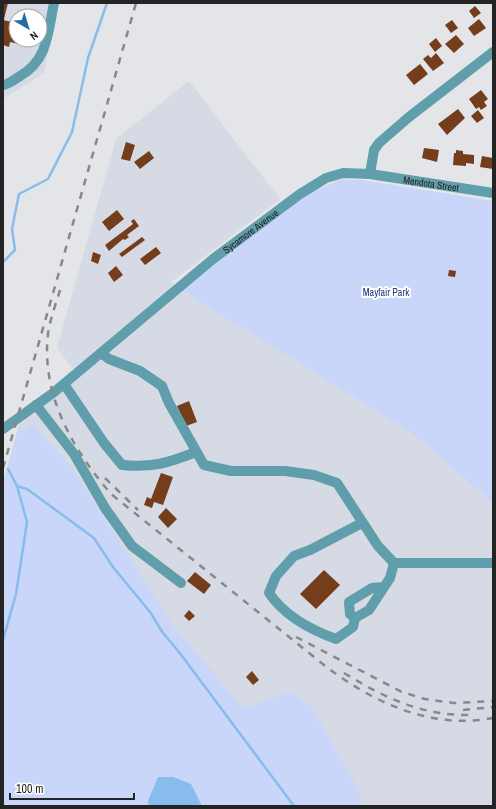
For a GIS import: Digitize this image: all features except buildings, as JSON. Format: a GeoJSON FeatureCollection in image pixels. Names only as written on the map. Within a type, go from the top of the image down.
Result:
{"type":"FeatureCollection","features":[{"type":"Feature","properties":{"kind":"street"},"geometry":{"type":"LineString","coordinates":[[3,85],[27,72],[40,58],[44,49],[54,3]]}},
{"type":"Feature","properties":{"kind":"street"},"geometry":{"type":"LineString","coordinates":[[370,174],[374,150],[379,143],[409,117],[493,52]]}},
{"type":"Feature","properties":{"kind":"street","name":"Sycamore Avenue"},"geometry":{"type":"LineString","coordinates":[[3,429],[64,384],[213,259],[300,194],[326,178],[343,173],[370,174]]}},
{"type":"Feature","properties":{"kind":"street","name":"Mendota Street"},"geometry":{"type":"LineString","coordinates":[[370,174],[493,193]]}},
{"type":"Feature","properties":{"kind":"street"},"geometry":{"type":"LineString","coordinates":[[101,353],[109,359],[140,371],[162,386],[168,403],[204,465],[231,471],[285,471],[314,475],[337,483],[378,546],[394,562],[493,563]]}},
{"type":"Feature","properties":{"kind":"street"},"geometry":{"type":"LineString","coordinates":[[64,384],[104,443],[122,465],[139,467],[166,464],[196,452]]}},
{"type":"Feature","properties":{"kind":"street"},"geometry":{"type":"LineString","coordinates":[[36,405],[74,454],[105,508],[132,546],[181,583]]}},
{"type":"Feature","properties":{"kind":"street"},"geometry":{"type":"LineString","coordinates":[[362,523],[310,550],[294,556],[276,576],[269,593],[278,605],[318,633],[336,639],[353,627],[355,618],[369,610],[390,578],[394,562]]}},
{"type":"Feature","properties":{"kind":"street"},"geometry":{"type":"LineString","coordinates":[[355,618],[350,614],[349,602],[372,588],[384,587]]}},
{"type":"Feature","properties":{"kind":"shaded area"},"geometry":{"type":"Polygon","coordinates":[[[3,3],[58,3],[44,73],[3,99],[3,3]]]}},
{"type":"Feature","properties":{"kind":"shaded area"},"geometry":{"type":"Polygon","coordinates":[[[189,81],[280,199],[171,282],[179,289],[410,432],[493,503],[493,806],[304,806],[19,425],[79,377],[57,348],[116,139],[189,81]]]}},
{"type":"Feature","properties":{"kind":"shaded area"},"geometry":{"type":"Polygon","coordinates":[[[158,777],[173,777],[191,784],[202,806],[149,806],[148,801],[158,777]]]}},
{"type":"Feature","properties":{"kind":"green space","name":"Mayfair Park"},"geometry":{"type":"Polygon","coordinates":[[[340,180],[362,180],[493,201],[493,503],[410,432],[179,289],[296,202],[313,191],[340,180]]]}},
{"type":"Feature","properties":{"kind":"green space"},"geometry":{"type":"Polygon","coordinates":[[[32,424],[71,466],[174,627],[244,708],[289,692],[311,706],[360,792],[360,806],[3,806],[3,482],[19,425],[23,431],[32,424]]]}},
{"type":"Feature","properties":{"kind":"waterway"},"geometry":{"type":"LineString","coordinates":[[3,262],[15,250],[12,229],[19,194],[48,179],[72,132],[88,58],[107,3]]}},
{"type":"Feature","properties":{"kind":"waterway"},"geometry":{"type":"LineString","coordinates":[[3,640],[16,594],[27,522],[17,486],[8,469]]}},
{"type":"Feature","properties":{"kind":"waterway"},"geometry":{"type":"LineString","coordinates":[[17,486],[27,489],[94,538],[113,567],[150,612],[163,633],[179,652],[294,806]]}},
{"type":"Feature","properties":{"kind":"railway"},"geometry":{"type":"LineString","coordinates":[[3,468],[136,3]]}},
{"type":"Feature","properties":{"kind":"railway"},"geometry":{"type":"LineString","coordinates":[[60,290],[48,334],[47,357],[55,400],[63,420],[84,459],[111,494],[324,665],[362,691],[403,710],[425,716],[447,720],[470,721],[493,718]]}},
{"type":"Feature","properties":{"kind":"railway"},"geometry":{"type":"LineString","coordinates":[[105,478],[138,510]]}},
{"type":"Feature","properties":{"kind":"railway"},"geometry":{"type":"LineString","coordinates":[[296,637],[402,692],[425,699],[454,703],[493,701]]}},
{"type":"Feature","properties":{"kind":"railway"},"geometry":{"type":"LineString","coordinates":[[344,673],[389,698],[404,704],[420,709],[453,715],[471,715]]}},
{"type":"Feature","properties":{"kind":"railway"},"geometry":{"type":"LineString","coordinates":[[463,710],[493,707]]}}]}
